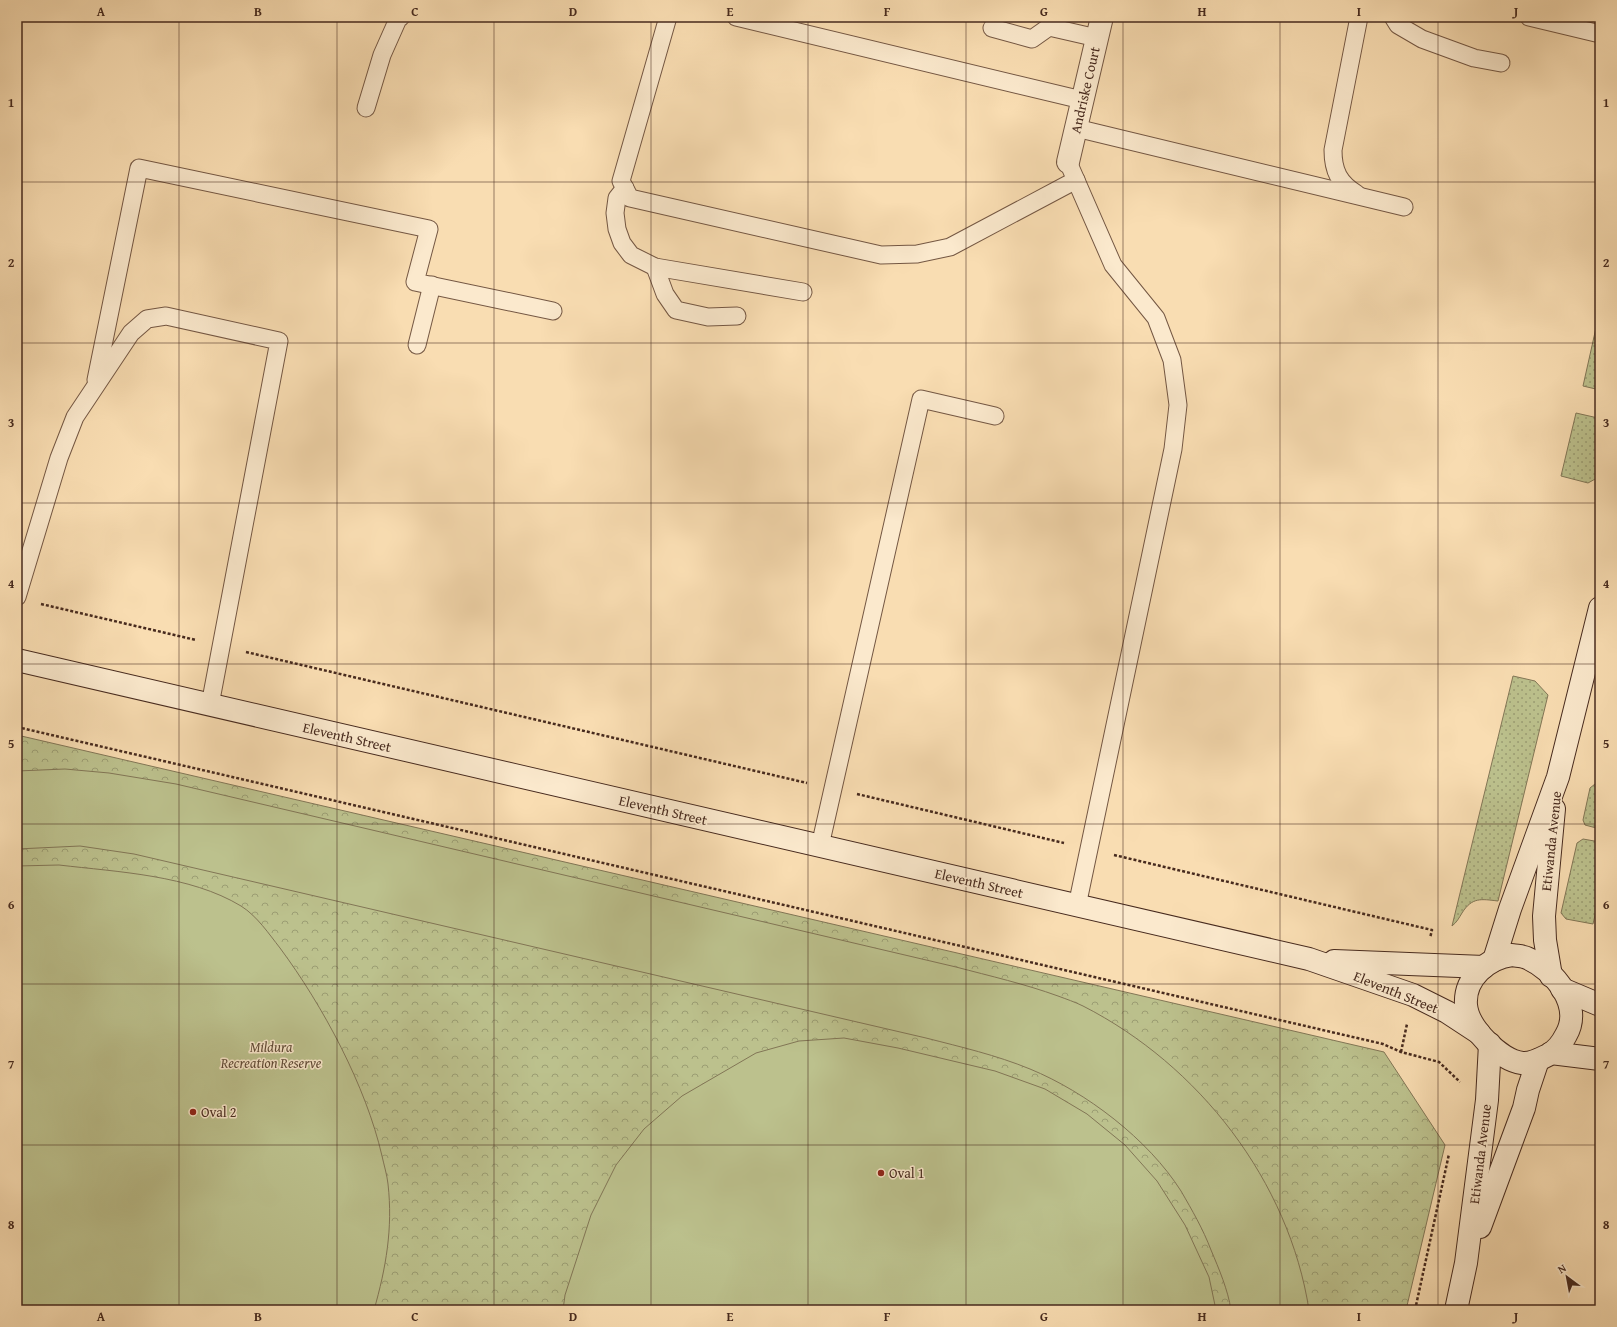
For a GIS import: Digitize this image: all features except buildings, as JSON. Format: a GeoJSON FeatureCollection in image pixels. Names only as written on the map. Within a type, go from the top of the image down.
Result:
{"type":"FeatureCollection","features":[{"type":"Feature","properties":{"kind":"main road","name":"Andriske Court"},"geometry":{"type":"LineString","coordinates":[[1072,171],[1076,128],[1102,17]]}},
{"type":"Feature","properties":{"kind":"main road","name":"Etiwanda Avenue"},"geometry":{"type":"LineString","coordinates":[[1489,963],[1558,777],[1599,617]]}},
{"type":"Feature","properties":{"kind":"main road","name":"Eleventh Street"},"geometry":{"type":"LineString","coordinates":[[17,660],[1309,959],[1413,995],[1447,1012],[1485,1038]]}},
{"type":"Feature","properties":{"kind":"main road","name":"Etiwanda Avenue"},"geometry":{"type":"LineString","coordinates":[[1557,982],[1545,940],[1544,916],[1558,777]]}},
{"type":"Feature","properties":{"kind":"main road"},"geometry":{"type":"LineString","coordinates":[[1544,1057],[1563,1042],[1570,1028],[1572,1014],[1569,1001],[1557,982],[1541,966],[1526,958],[1512,955],[1502,956],[1489,963],[1473,977],[1468,988],[1466,1005],[1469,1018],[1502,1056],[1523,1063],[1544,1057],[1600,1059]]}},
{"type":"Feature","properties":{"kind":"main road","name":"Eleventh Street"},"geometry":{"type":"LineString","coordinates":[[1309,959],[1422,965],[1489,963]]}},
{"type":"Feature","properties":{"kind":"main road"},"geometry":{"type":"LineString","coordinates":[[1557,982],[1600,1005]]}},
{"type":"Feature","properties":{"kind":"main road","name":"Etiwanda Avenue"},"geometry":{"type":"LineString","coordinates":[[1456,1310],[1466,1263],[1487,1100],[1485,1038]]}},
{"type":"Feature","properties":{"kind":"main road","name":"Etiwanda Avenue"},"geometry":{"type":"LineString","coordinates":[[1466,1263],[1524,1108],[1528,1090],[1544,1057]]}},
{"type":"Feature","properties":{"kind":"lane"},"geometry":{"type":"LineString","coordinates":[[366,108],[382,55],[398,19],[401,17]]}},
{"type":"Feature","properties":{"kind":"lane"},"geometry":{"type":"LineString","coordinates":[[668,17],[621,181],[630,198],[881,255],[917,254],[950,246],[1072,171],[1113,265],[1156,318],[1172,360],[1178,405],[1172,450],[1077,906]]}},
{"type":"Feature","properties":{"kind":"lane"},"geometry":{"type":"LineString","coordinates":[[736,17],[1082,100]]}},
{"type":"Feature","properties":{"kind":"lane"},"geometry":{"type":"LineString","coordinates":[[1359,17],[1333,150],[1333,163],[1337,176],[1348,189],[1359,195]]}},
{"type":"Feature","properties":{"kind":"lane"},"geometry":{"type":"LineString","coordinates":[[1393,17],[1398,25],[1422,39],[1474,58],[1501,63]]}},
{"type":"Feature","properties":{"kind":"lane"},"geometry":{"type":"LineString","coordinates":[[1529,17],[1600,34]]}},
{"type":"Feature","properties":{"kind":"lane"},"geometry":{"type":"LineString","coordinates":[[992,28],[1032,39],[1049,27],[1097,38]]}},
{"type":"Feature","properties":{"kind":"lane"},"geometry":{"type":"LineString","coordinates":[[1076,128],[1404,207]]}},
{"type":"Feature","properties":{"kind":"lane"},"geometry":{"type":"LineString","coordinates":[[94,390],[139,168],[429,229],[415,282],[553,311]]}},
{"type":"Feature","properties":{"kind":"lane"},"geometry":{"type":"LineString","coordinates":[[625,188],[617,198],[615,213],[617,229],[622,243],[631,255],[655,267],[803,292]]}},
{"type":"Feature","properties":{"kind":"lane"},"geometry":{"type":"LineString","coordinates":[[655,267],[665,294],[676,310],[708,317],[737,316]]}},
{"type":"Feature","properties":{"kind":"lane"},"geometry":{"type":"LineString","coordinates":[[417,345],[432,285]]}},
{"type":"Feature","properties":{"kind":"lane"},"geometry":{"type":"LineString","coordinates":[[17,597],[59,458],[76,417],[131,333],[147,319],[166,316],[280,341],[210,705]]}},
{"type":"Feature","properties":{"kind":"lane"},"geometry":{"type":"LineString","coordinates":[[820,846],[921,399],[995,416]]}},
{"type":"Feature","properties":{"kind":"path"},"geometry":{"type":"LineString","coordinates":[[40,604],[1432,930],[1422,965]]}},
{"type":"Feature","properties":{"kind":"path"},"geometry":{"type":"LineString","coordinates":[[17,727],[1383,1044],[1401,1052],[1439,1062],[1458,1082],[1464,1084]]}},
{"type":"Feature","properties":{"kind":"path"},"geometry":{"type":"LineString","coordinates":[[1401,1052],[1413,995]]}},
{"type":"Feature","properties":{"kind":"path"},"geometry":{"type":"LineString","coordinates":[[1415,1310],[1450,1151]]}},
{"type":"Feature","properties":{"kind":"green space"},"geometry":{"type":"Polygon","coordinates":[[[1600,310],[1600,390],[1583,386],[1600,310]]]}},
{"type":"Feature","properties":{"kind":"green space"},"geometry":{"type":"Polygon","coordinates":[[[1576,413],[1598,418],[1600,420],[1600,474],[1597,478],[1588,483],[1561,476],[1576,413]]]}},
{"type":"Feature","properties":{"kind":"green space"},"geometry":{"type":"Polygon","coordinates":[[[1513,676],[1535,681],[1548,695],[1498,901],[1477,900],[1469,904],[1452,926],[1513,676]]]}},
{"type":"Feature","properties":{"kind":"green space","name":"Mildura Recreation Reserve"},"geometry":{"type":"Polygon","coordinates":[[[17,735],[1384,1052],[1445,1145],[1406,1310],[17,1310],[17,735]]]}},
{"type":"Feature","properties":{"kind":"green space"},"geometry":{"type":"Polygon","coordinates":[[[65,769],[109,773],[176,784],[956,967],[1007,980],[1077,1003],[1125,1031],[1164,1060],[1200,1094],[1232,1132],[1259,1173],[1282,1216],[1298,1262],[1309,1310],[1231,1310],[1223,1280],[1204,1235],[1181,1191],[1167,1172],[1151,1153],[1114,1119],[1073,1090],[1030,1069],[991,1055],[926,1038],[134,854],[80,846],[17,849],[17,771],[65,769]]]}},
{"type":"Feature","properties":{"kind":"green space"},"geometry":{"type":"Polygon","coordinates":[[[1595,784],[1600,784],[1600,829],[1585,825],[1583,820],[1590,788],[1595,784]]]}},
{"type":"Feature","properties":{"kind":"green space"},"geometry":{"type":"Polygon","coordinates":[[[1583,839],[1600,842],[1600,893],[1593,924],[1566,919],[1561,913],[1577,843],[1583,839]]]}},
{"type":"Feature","properties":{"kind":"green space","name":"Oval 2"},"geometry":{"type":"Polygon","coordinates":[[[59,865],[153,876],[177,881],[221,896],[247,910],[280,948],[312,995],[327,1021],[354,1075],[375,1129],[388,1184],[390,1216],[385,1263],[374,1310],[17,1310],[17,866],[59,865]]]}},
{"type":"Feature","properties":{"kind":"green space","name":"Oval 1"},"geometry":{"type":"Polygon","coordinates":[[[844,1038],[898,1048],[995,1071],[1045,1089],[1087,1114],[1125,1145],[1157,1181],[1185,1225],[1209,1277],[1216,1310],[563,1310],[565,1295],[591,1215],[616,1165],[644,1129],[682,1096],[756,1053],[799,1041],[844,1038]]]}},
{"type":"Feature","properties":{"kind":"place","name":"Oval 2"},"geometry":{"type":"Point","coordinates":[193,1112]}},
{"type":"Feature","properties":{"kind":"place","name":"Oval 1"},"geometry":{"type":"Point","coordinates":[881,1173]}}]}
